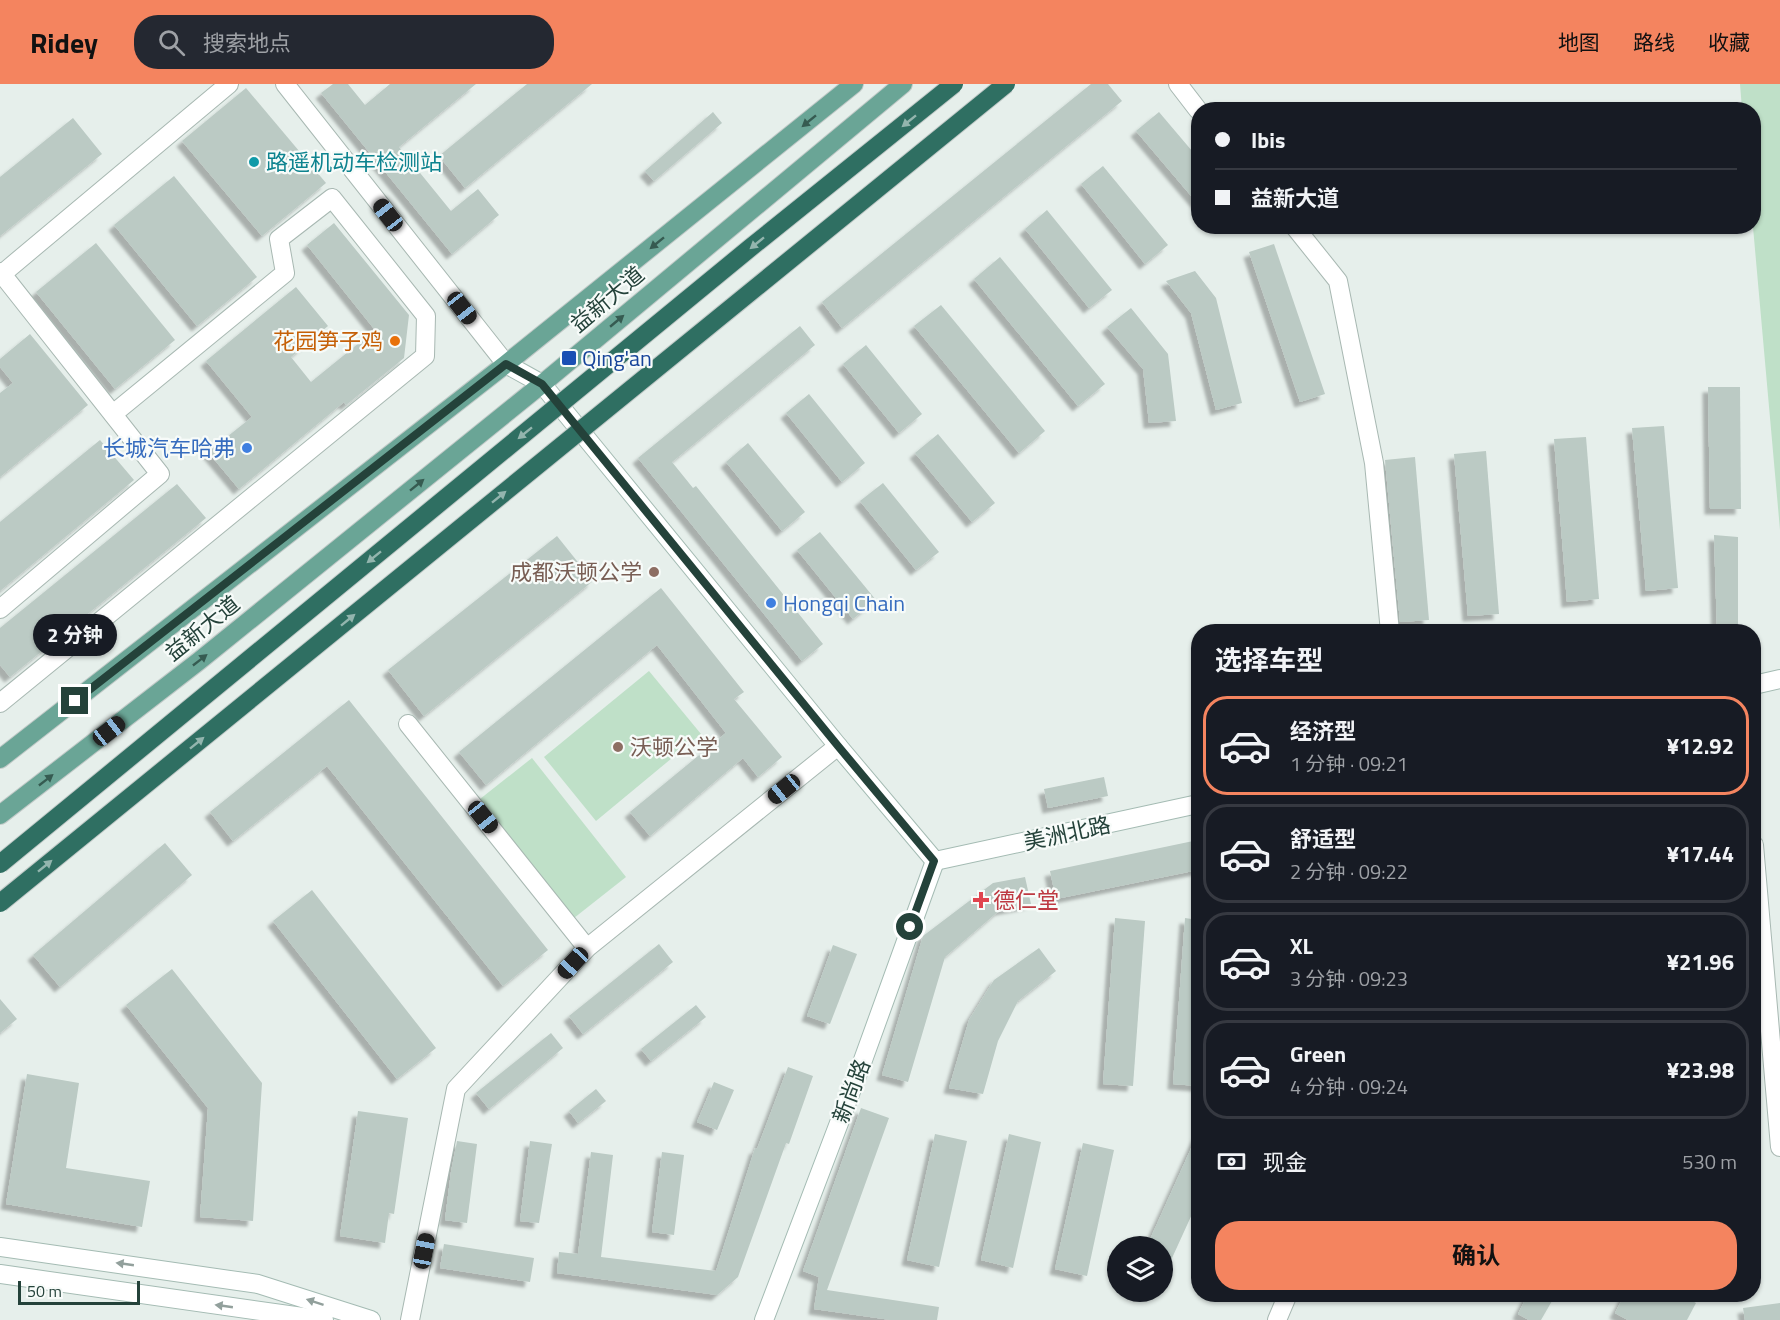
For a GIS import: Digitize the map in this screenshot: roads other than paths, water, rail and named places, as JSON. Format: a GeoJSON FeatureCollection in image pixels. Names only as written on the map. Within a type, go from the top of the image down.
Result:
{"type":"FeatureCollection","features":[{"type":"Feature","properties":{"kind":"highway"},"geometry":{"type":"LineString","coordinates":[[0,864],[750,248],[954,84]]}},
{"type":"Feature","properties":{"kind":"highway"},"geometry":{"type":"LineString","coordinates":[[0,903],[1006,84]]}},
{"type":"Feature","properties":{"kind":"main road","name":"益新大道"},"geometry":{"type":"LineString","coordinates":[[0,759],[506,364],[854,84]]}},
{"type":"Feature","properties":{"kind":"main road","name":"益新大道"},"geometry":{"type":"LineString","coordinates":[[0,816],[199,661],[542,384],[903,84]]}},
{"type":"Feature","properties":{"kind":"street"},"geometry":{"type":"LineString","coordinates":[[0,609],[160,474],[1,273],[229,84]]}},
{"type":"Feature","properties":{"kind":"street"},"geometry":{"type":"LineString","coordinates":[[285,84],[506,364],[542,384],[934,861]]}},
{"type":"Feature","properties":{"kind":"street"},"geometry":{"type":"LineString","coordinates":[[1178,84],[1192,102]]}},
{"type":"Feature","properties":{"kind":"street"},"geometry":{"type":"LineString","coordinates":[[0,703],[425,356],[426,316],[332,198],[279,238],[285,273],[113,414]]}},
{"type":"Feature","properties":{"kind":"street"},"geometry":{"type":"LineString","coordinates":[[1300,234],[1338,281],[1374,463],[1389,624]]}},
{"type":"Feature","properties":{"kind":"street"},"geometry":{"type":"LineString","coordinates":[[1761,683],[1780,679]]}},
{"type":"Feature","properties":{"kind":"street"},"geometry":{"type":"LineString","coordinates":[[408,724],[587,948]]}},
{"type":"Feature","properties":{"kind":"street"},"geometry":{"type":"LineString","coordinates":[[410,1320],[456,1089],[587,948],[838,746]]}},
{"type":"Feature","properties":{"kind":"street","name":"美洲北路"},"geometry":{"type":"LineString","coordinates":[[934,861],[1191,806]]}},
{"type":"Feature","properties":{"kind":"street","name":"新尚路"},"geometry":{"type":"LineString","coordinates":[[764,1320],[934,861]]}},
{"type":"Feature","properties":{"kind":"street"},"geometry":{"type":"LineString","coordinates":[[1761,926],[1780,1147]]}},
{"type":"Feature","properties":{"kind":"street"},"geometry":{"type":"LineString","coordinates":[[0,1247],[258,1284],[371,1320]]}},
{"type":"Feature","properties":{"kind":"street"},"geometry":{"type":"LineString","coordinates":[[0,1274],[324,1320]]}},
{"type":"Feature","properties":{"kind":"street"},"geometry":{"type":"LineString","coordinates":[[1277,1320],[1285,1302]]}},
{"type":"Feature","properties":{"kind":"place","name":"路遥机动车检测站"},"geometry":{"type":"Point","coordinates":[254,162]}},
{"type":"Feature","properties":{"kind":"place","name":"花园笋子鸡"},"geometry":{"type":"Point","coordinates":[395,341]}},
{"type":"Feature","properties":{"kind":"place","name":"Qing'an"},"geometry":{"type":"Point","coordinates":[569,358]}},
{"type":"Feature","properties":{"kind":"place","name":"长城汽车哈弗"},"geometry":{"type":"Point","coordinates":[247,448]}},
{"type":"Feature","properties":{"kind":"place","name":"成都沃顿公学"},"geometry":{"type":"Point","coordinates":[654,572]}},
{"type":"Feature","properties":{"kind":"place","name":"Hongqi Chain"},"geometry":{"type":"Point","coordinates":[771,603]}},
{"type":"Feature","properties":{"kind":"place","name":"沃顿公学"},"geometry":{"type":"Point","coordinates":[618,747]}},
{"type":"Feature","properties":{"kind":"place","name":"德仁堂"},"geometry":{"type":"Point","coordinates":[981,900]}}]}
